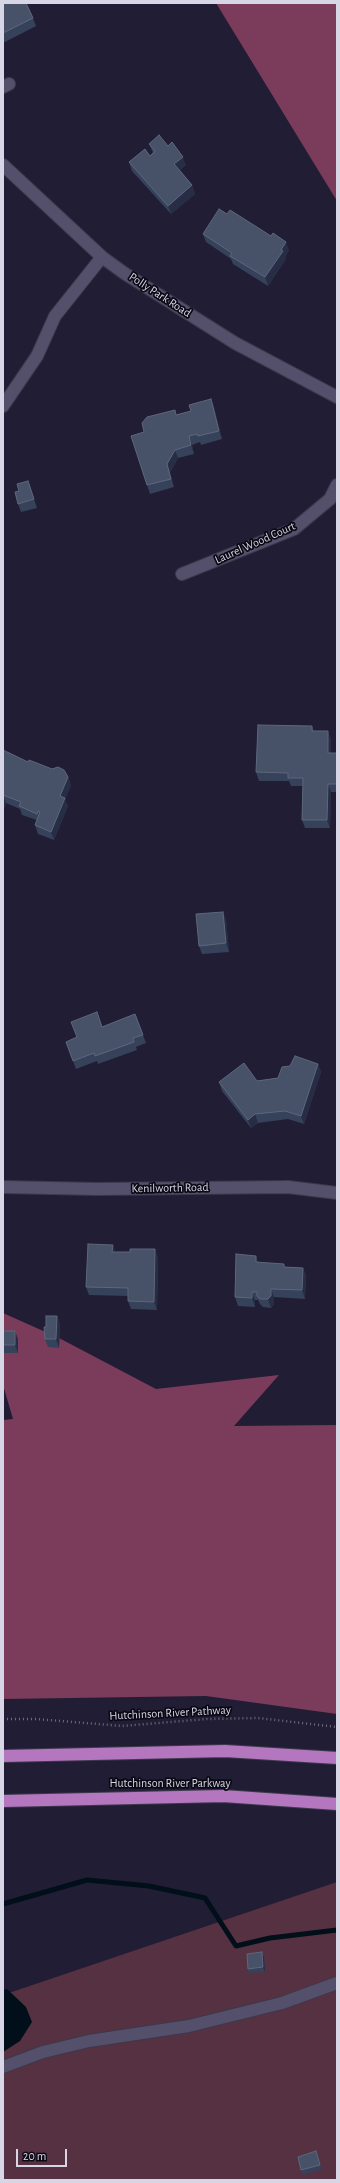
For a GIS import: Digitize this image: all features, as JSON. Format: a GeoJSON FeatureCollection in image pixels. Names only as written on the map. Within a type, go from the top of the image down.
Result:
{"type":"FeatureCollection","features":[{"type":"Feature","properties":{"kind":"highway"},"geometry":{"type":"LineString","coordinates":[[3,1756],[225,1751],[337,1758]]}},
{"type":"Feature","properties":{"kind":"highway","name":"Hutchinson River Parkway"},"geometry":{"type":"LineString","coordinates":[[3,1801],[223,1796],[337,1804]]}},
{"type":"Feature","properties":{"kind":"street","name":"Polly Park Road"},"geometry":{"type":"LineString","coordinates":[[3,165],[102,257],[235,343],[337,397]]}},
{"type":"Feature","properties":{"kind":"street"},"geometry":{"type":"LineString","coordinates":[[3,406],[37,356],[55,316],[102,257]]}},
{"type":"Feature","properties":{"kind":"street","name":"Laurel Wood Court"},"geometry":{"type":"LineString","coordinates":[[182,574],[294,529],[330,499],[337,485]]}},
{"type":"Feature","properties":{"kind":"street","name":"Kenilworth Road"},"geometry":{"type":"LineString","coordinates":[[3,1187],[97,1189],[288,1187],[337,1193]]}},
{"type":"Feature","properties":{"kind":"street"},"geometry":{"type":"LineString","coordinates":[[3,2067],[44,2052],[89,2041],[189,2026],[282,2003],[337,1983]]}},
{"type":"Feature","properties":{"kind":"path","name":"Hutchinson River Pathway"},"geometry":{"type":"LineString","coordinates":[[3,1719],[36,1719],[122,1726],[207,1719],[258,1718],[337,1727]]}},
{"type":"Feature","properties":{"kind":"shaded area"},"geometry":{"type":"Polygon","coordinates":[[[216,3],[337,3],[337,201],[216,3]]]}},
{"type":"Feature","properties":{"kind":"shaded area"},"geometry":{"type":"Polygon","coordinates":[[[3,1313],[59,1338],[156,1389],[279,1375],[234,1426],[337,1425],[337,1714],[206,1696],[3,1699],[3,1420],[13,1419],[3,1385],[3,1313]]]}},
{"type":"Feature","properties":{"kind":"shaded area"},"geometry":{"type":"Polygon","coordinates":[[[337,1882],[337,2180],[3,2180],[3,1995],[337,1882]]]}},
{"type":"Feature","properties":{"kind":"shaded area"},"geometry":{"type":"Polygon","coordinates":[[[7,1989],[26,2007],[32,2022],[20,2041],[3,2052],[3,1990],[7,1989]]]}},
{"type":"Feature","properties":{"kind":"building"},"geometry":{"type":"Polygon","coordinates":[[[3,3],[26,3],[33,18],[3,33],[3,3]]]}},
{"type":"Feature","properties":{"kind":"building"},"geometry":{"type":"Polygon","coordinates":[[[159,135],[168,146],[172,142],[183,157],[174,164],[192,185],[168,206],[129,162],[145,149],[150,156],[155,151],[149,144],[159,135]]]}},
{"type":"Feature","properties":{"kind":"building"},"geometry":{"type":"Polygon","coordinates":[[[219,209],[227,214],[230,210],[271,236],[273,233],[286,242],[281,250],[283,251],[265,277],[230,256],[232,253],[203,234],[219,209]]]}},
{"type":"Feature","properties":{"kind":"building"},"geometry":{"type":"Polygon","coordinates":[[[211,399],[219,431],[198,436],[197,434],[189,436],[191,445],[175,450],[167,464],[171,479],[147,485],[131,436],[144,432],[142,423],[147,417],[175,410],[176,415],[191,411],[189,405],[211,399]]]}},
{"type":"Feature","properties":{"kind":"building"},"geometry":{"type":"Polygon","coordinates":[[[28,481],[34,499],[18,504],[15,492],[19,491],[17,484],[28,481]]]}},
{"type":"Feature","properties":{"kind":"building"},"geometry":{"type":"Polygon","coordinates":[[[258,725],[312,726],[312,731],[328,731],[328,753],[337,753],[337,784],[328,784],[327,820],[302,820],[303,778],[288,778],[288,773],[256,772],[258,725]]]}},
{"type":"Feature","properties":{"kind":"building"},"geometry":{"type":"Polygon","coordinates":[[[3,750],[28,762],[29,760],[52,769],[58,767],[64,770],[68,777],[60,796],[65,798],[51,832],[35,825],[40,812],[38,811],[37,814],[19,806],[21,802],[3,795],[3,750]]]}},
{"type":"Feature","properties":{"kind":"building"},"geometry":{"type":"Polygon","coordinates":[[[223,912],[226,943],[199,946],[196,914],[223,912]]]}},
{"type":"Feature","properties":{"kind":"building"},"geometry":{"type":"Polygon","coordinates":[[[97,1012],[102,1027],[135,1014],[143,1035],[133,1038],[134,1042],[95,1056],[94,1053],[73,1061],[66,1042],[77,1037],[71,1022],[97,1012]]]}},
{"type":"Feature","properties":{"kind":"building"},"geometry":{"type":"Polygon","coordinates":[[[295,1056],[318,1064],[301,1116],[285,1111],[255,1114],[248,1120],[219,1082],[244,1063],[257,1081],[278,1078],[282,1067],[290,1066],[295,1056]]]}},
{"type":"Feature","properties":{"kind":"building"},"geometry":{"type":"Polygon","coordinates":[[[88,1244],[113,1245],[112,1252],[130,1252],[130,1249],[155,1249],[154,1302],[128,1301],[128,1288],[86,1287],[88,1244]]]}},
{"type":"Feature","properties":{"kind":"building"},"geometry":{"type":"Polygon","coordinates":[[[236,1254],[256,1256],[256,1262],[284,1264],[284,1267],[303,1268],[302,1290],[271,1289],[271,1296],[268,1299],[260,1299],[257,1296],[257,1292],[252,1292],[252,1298],[235,1297],[236,1254]]]}},
{"type":"Feature","properties":{"kind":"building"},"geometry":{"type":"Polygon","coordinates":[[[46,1316],[57,1316],[56,1339],[45,1339],[44,1327],[46,1327],[46,1316]]]}},
{"type":"Feature","properties":{"kind":"building"},"geometry":{"type":"Polygon","coordinates":[[[3,1331],[15,1331],[15,1345],[3,1345],[3,1331]]]}},
{"type":"Feature","properties":{"kind":"building"},"geometry":{"type":"Polygon","coordinates":[[[262,1952],[263,1967],[248,1969],[247,1954],[262,1952]]]}},
{"type":"Feature","properties":{"kind":"building"},"geometry":{"type":"Polygon","coordinates":[[[316,2151],[320,2165],[301,2170],[298,2157],[316,2151]]]}},
{"type":"Feature","properties":{"kind":"waterway"},"geometry":{"type":"LineString","coordinates":[[3,1904],[87,1880],[149,1886],[205,1898],[236,1946],[270,1938],[337,1930]]}}]}
